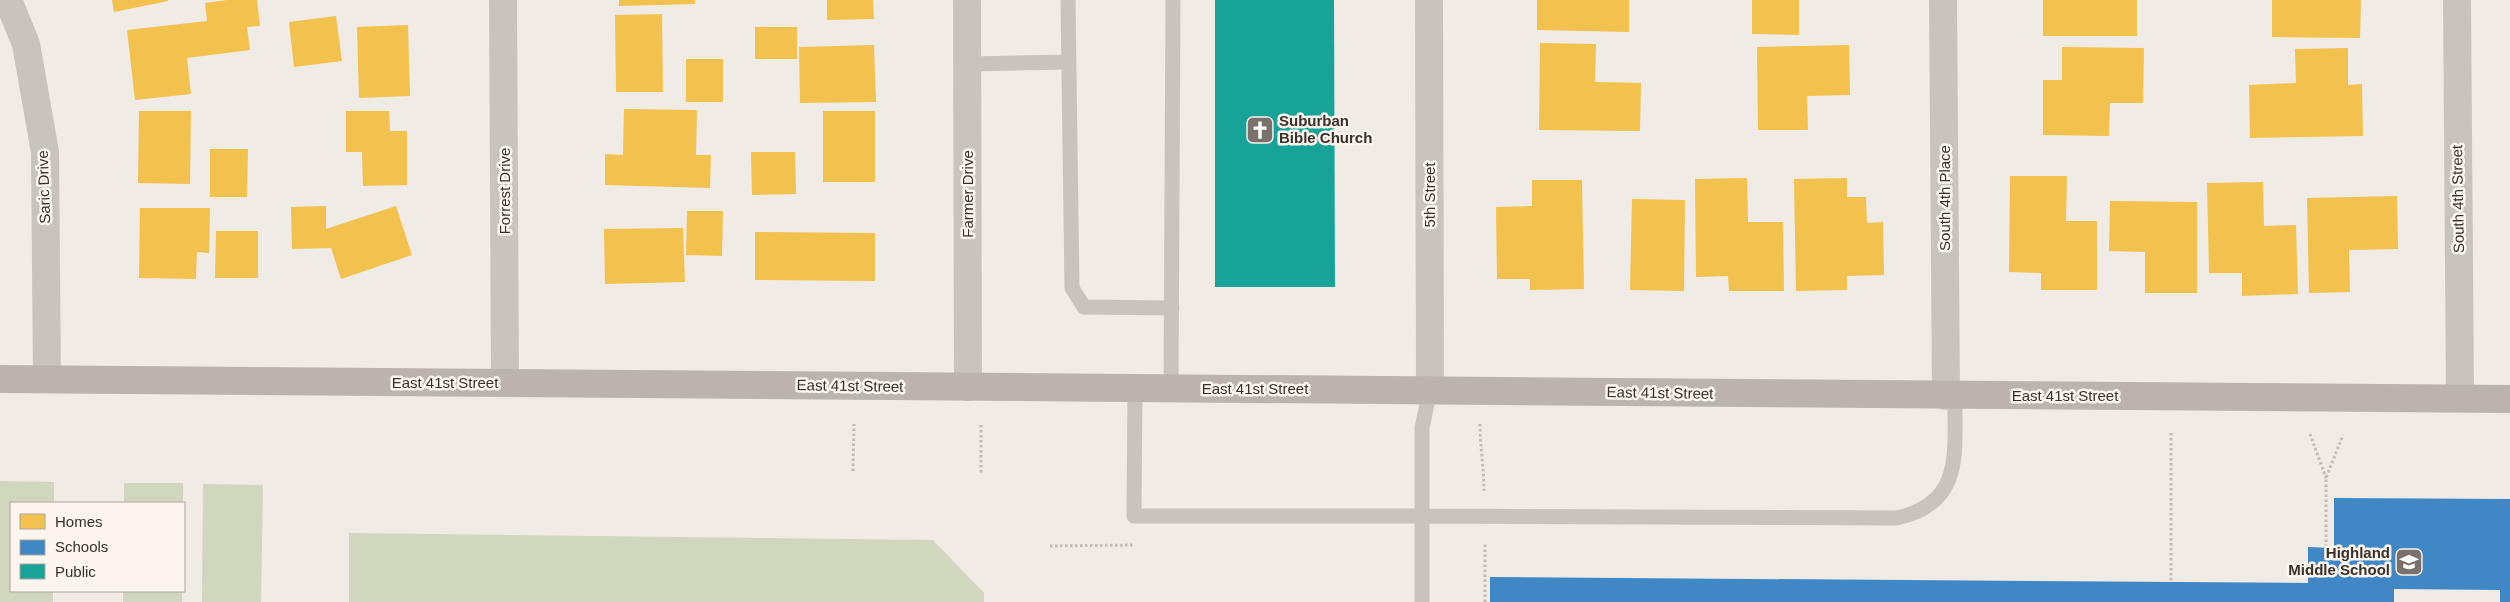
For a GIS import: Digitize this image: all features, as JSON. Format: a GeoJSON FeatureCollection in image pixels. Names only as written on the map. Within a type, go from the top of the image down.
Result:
{"type":"FeatureCollection","features":[{"type":"Feature","properties":{"kind":"street","name":"Saric Drive"},"geometry":{"type":"LineString","coordinates":[[8,0],[26,44],[45,152],[47,380]]}},
{"type":"Feature","properties":{"kind":"street","name":"Forrest Drive"},"geometry":{"type":"LineString","coordinates":[[503,0],[505,383]]}},
{"type":"Feature","properties":{"kind":"street","name":"Farmer Drive"},"geometry":{"type":"LineString","coordinates":[[968,0],[968,387]]}},
{"type":"Feature","properties":{"kind":"street","name":"5th Street"},"geometry":{"type":"LineString","coordinates":[[1429,0],[1430,390]]}},
{"type":"Feature","properties":{"kind":"street","name":"South 4th Place"},"geometry":{"type":"LineString","coordinates":[[1943,0],[1951,396]]}},
{"type":"Feature","properties":{"kind":"street","name":"South 4th Street"},"geometry":{"type":"LineString","coordinates":[[2456,0],[2460,398]]}},
{"type":"Feature","properties":{"kind":"street","name":"East 41st Street"},"geometry":{"type":"LineString","coordinates":[[0,379],[2510,399]]}},
{"type":"Feature","properties":{"kind":"lane"},"geometry":{"type":"LineString","coordinates":[[1068,0],[1072,288],[1084,307],[1172,308]]}},
{"type":"Feature","properties":{"kind":"lane"},"geometry":{"type":"LineString","coordinates":[[1171,388],[1173,0]]}},
{"type":"Feature","properties":{"kind":"lane"},"geometry":{"type":"LineString","coordinates":[[968,64],[1069,62]]}},
{"type":"Feature","properties":{"kind":"lane"},"geometry":{"type":"LineString","coordinates":[[1135,388],[1134,516],[1897,518],[1913,514],[1930,504],[1943,492],[1952,474],[1951,396]]}},
{"type":"Feature","properties":{"kind":"lane"},"geometry":{"type":"LineString","coordinates":[[1422,602],[1422,428],[1430,390]]}},
{"type":"Feature","properties":{"kind":"path"},"geometry":{"type":"LineString","coordinates":[[853,471],[854,424]]}},
{"type":"Feature","properties":{"kind":"path"},"geometry":{"type":"LineString","coordinates":[[981,425],[981,474]]}},
{"type":"Feature","properties":{"kind":"path"},"geometry":{"type":"LineString","coordinates":[[2171,433],[2171,581]]}},
{"type":"Feature","properties":{"kind":"path"},"geometry":{"type":"LineString","coordinates":[[2310,434],[2326,478],[2326,547]]}},
{"type":"Feature","properties":{"kind":"path"},"geometry":{"type":"LineString","coordinates":[[2326,478],[2343,435]]}},
{"type":"Feature","properties":{"kind":"path"},"geometry":{"type":"LineString","coordinates":[[1050,546],[1134,545]]}},
{"type":"Feature","properties":{"kind":"green space"},"geometry":{"type":"Polygon","coordinates":[[[0,481],[54,482],[54,502],[10,502],[10,592],[53,592],[53,602],[0,602],[0,481]]]}},
{"type":"Feature","properties":{"kind":"green space"},"geometry":{"type":"Polygon","coordinates":[[[124,483],[183,483],[183,502],[124,502],[124,483]]]}},
{"type":"Feature","properties":{"kind":"green space"},"geometry":{"type":"Polygon","coordinates":[[[203,484],[263,485],[261,602],[202,602],[203,484]]]}},
{"type":"Feature","properties":{"kind":"green space"},"geometry":{"type":"Polygon","coordinates":[[[349,533],[933,540],[984,593],[984,602],[349,602],[349,533]]]}},
{"type":"Feature","properties":{"kind":"green space"},"geometry":{"type":"Polygon","coordinates":[[[123,592],[182,592],[182,602],[123,602],[123,592]]]}},
{"type":"Feature","properties":{"kind":"building: Homes"},"geometry":{"type":"Polygon","coordinates":[[[112,0],[168,0],[168,1],[114,12],[112,0]]]}},
{"type":"Feature","properties":{"kind":"building: Homes"},"geometry":{"type":"Polygon","coordinates":[[[227,0],[257,0],[260,26],[247,27],[250,50],[187,58],[191,94],[135,100],[127,30],[207,21],[205,3],[227,0]]]}},
{"type":"Feature","properties":{"kind":"building: Homes"},"geometry":{"type":"Polygon","coordinates":[[[619,0],[695,0],[695,4],[619,6],[619,0]]]}},
{"type":"Feature","properties":{"kind":"building: Homes"},"geometry":{"type":"Polygon","coordinates":[[[827,0],[873,0],[874,19],[827,20],[827,0]]]}},
{"type":"Feature","properties":{"kind":"building: Homes"},"geometry":{"type":"Polygon","coordinates":[[[1537,0],[1629,0],[1629,32],[1537,30],[1537,0]]]}},
{"type":"Feature","properties":{"kind":"building: Homes"},"geometry":{"type":"Polygon","coordinates":[[[1752,0],[1799,0],[1799,35],[1752,34],[1752,0]]]}},
{"type":"Feature","properties":{"kind":"building: Homes"},"geometry":{"type":"Polygon","coordinates":[[[2043,0],[2137,0],[2137,36],[2043,36],[2043,0]]]}},
{"type":"Feature","properties":{"kind":"building: Homes"},"geometry":{"type":"Polygon","coordinates":[[[2272,0],[2361,0],[2360,38],[2272,37],[2272,0]]]}},
{"type":"Feature","properties":{"kind":"building: Homes"},"geometry":{"type":"Polygon","coordinates":[[[662,14],[663,92],[616,92],[615,15],[662,14]]]}},
{"type":"Feature","properties":{"kind":"building: Homes"},"geometry":{"type":"Polygon","coordinates":[[[336,16],[342,61],[294,67],[289,22],[336,16]]]}},
{"type":"Feature","properties":{"kind":"building: Homes"},"geometry":{"type":"Polygon","coordinates":[[[408,25],[410,96],[359,98],[357,27],[408,25]]]}},
{"type":"Feature","properties":{"kind":"building: Homes"},"geometry":{"type":"Polygon","coordinates":[[[755,27],[797,27],[797,59],[755,59],[755,27]]]}},
{"type":"Feature","properties":{"kind":"building: Homes"},"geometry":{"type":"Polygon","coordinates":[[[1540,43],[1596,44],[1595,82],[1641,83],[1640,131],[1539,130],[1540,43]]]}},
{"type":"Feature","properties":{"kind":"building: Homes"},"geometry":{"type":"Polygon","coordinates":[[[874,45],[876,102],[800,103],[799,47],[874,45]]]}},
{"type":"Feature","properties":{"kind":"building: Homes"},"geometry":{"type":"Polygon","coordinates":[[[1849,45],[1850,95],[1807,96],[1808,130],[1758,130],[1757,47],[1849,45]]]}},
{"type":"Feature","properties":{"kind":"building: Homes"},"geometry":{"type":"Polygon","coordinates":[[[2062,47],[2144,48],[2143,103],[2110,103],[2109,136],[2043,135],[2043,80],[2062,80],[2062,47]]]}},
{"type":"Feature","properties":{"kind":"building: Homes"},"geometry":{"type":"Polygon","coordinates":[[[2348,48],[2348,85],[2362,84],[2363,136],[2250,138],[2249,85],[2296,83],[2295,49],[2348,48]]]}},
{"type":"Feature","properties":{"kind":"building: Homes"},"geometry":{"type":"Polygon","coordinates":[[[686,59],[723,59],[723,102],[686,102],[686,59]]]}},
{"type":"Feature","properties":{"kind":"building: Homes"},"geometry":{"type":"Polygon","coordinates":[[[624,109],[697,110],[696,155],[711,155],[710,188],[605,185],[605,154],[623,155],[624,109]]]}},
{"type":"Feature","properties":{"kind":"building: Homes"},"geometry":{"type":"Polygon","coordinates":[[[139,111],[191,111],[190,184],[138,183],[139,111]]]}},
{"type":"Feature","properties":{"kind":"building: Homes"},"geometry":{"type":"Polygon","coordinates":[[[346,111],[389,111],[390,131],[407,131],[407,185],[363,186],[362,152],[346,152],[346,111]]]}},
{"type":"Feature","properties":{"kind":"building: Homes"},"geometry":{"type":"Polygon","coordinates":[[[823,111],[875,111],[875,182],[823,182],[823,111]]]}},
{"type":"Feature","properties":{"kind":"building: Homes"},"geometry":{"type":"Polygon","coordinates":[[[210,149],[248,149],[247,197],[210,197],[210,149]]]}},
{"type":"Feature","properties":{"kind":"building: Homes"},"geometry":{"type":"Polygon","coordinates":[[[751,152],[795,152],[796,194],[752,195],[751,152]]]}},
{"type":"Feature","properties":{"kind":"building: Homes"},"geometry":{"type":"Polygon","coordinates":[[[2010,176],[2067,176],[2066,221],[2097,221],[2097,290],[2041,290],[2041,273],[2009,272],[2010,176]]]}},
{"type":"Feature","properties":{"kind":"building: Homes"},"geometry":{"type":"Polygon","coordinates":[[[1747,178],[1748,222],[1783,222],[1784,291],[1729,291],[1728,276],[1696,277],[1695,179],[1747,178]]]}},
{"type":"Feature","properties":{"kind":"building: Homes"},"geometry":{"type":"Polygon","coordinates":[[[1847,178],[1847,197],[1866,197],[1867,223],[1883,222],[1884,275],[1847,276],[1847,290],[1796,291],[1794,179],[1847,178]]]}},
{"type":"Feature","properties":{"kind":"building: Homes"},"geometry":{"type":"Polygon","coordinates":[[[1532,180],[1582,180],[1584,289],[1530,290],[1530,279],[1497,279],[1496,207],[1532,206],[1532,180]]]}},
{"type":"Feature","properties":{"kind":"building: Homes"},"geometry":{"type":"Polygon","coordinates":[[[2263,182],[2264,226],[2296,225],[2298,294],[2242,296],[2242,273],[2209,273],[2207,183],[2263,182]]]}},
{"type":"Feature","properties":{"kind":"building: Homes"},"geometry":{"type":"Polygon","coordinates":[[[2397,196],[2398,249],[2349,250],[2350,292],[2309,293],[2307,198],[2397,196]]]}},
{"type":"Feature","properties":{"kind":"building: Homes"},"geometry":{"type":"Polygon","coordinates":[[[1632,199],[1685,200],[1684,291],[1630,290],[1632,199]]]}},
{"type":"Feature","properties":{"kind":"building: Homes"},"geometry":{"type":"Polygon","coordinates":[[[2110,201],[2197,202],[2197,293],[2145,293],[2145,252],[2109,251],[2110,201]]]}},
{"type":"Feature","properties":{"kind":"building: Homes"},"geometry":{"type":"Polygon","coordinates":[[[326,206],[326,229],[396,206],[412,255],[341,279],[331,248],[292,249],[291,207],[326,206]]]}},
{"type":"Feature","properties":{"kind":"building: Homes"},"geometry":{"type":"Polygon","coordinates":[[[140,208],[210,208],[209,253],[197,252],[196,279],[139,278],[140,208]]]}},
{"type":"Feature","properties":{"kind":"building: Homes"},"geometry":{"type":"Polygon","coordinates":[[[687,211],[723,211],[722,256],[686,255],[687,211]]]}},
{"type":"Feature","properties":{"kind":"building: Homes"},"geometry":{"type":"Polygon","coordinates":[[[683,228],[685,282],[605,284],[604,229],[683,228]]]}},
{"type":"Feature","properties":{"kind":"building: Homes"},"geometry":{"type":"Polygon","coordinates":[[[216,231],[258,231],[258,278],[215,278],[216,231]]]}},
{"type":"Feature","properties":{"kind":"building: Homes"},"geometry":{"type":"Polygon","coordinates":[[[755,232],[875,233],[875,281],[755,280],[755,232]]]}},
{"type":"Feature","properties":{"kind":"building: Schools","name":"Highland Middle School"},"geometry":{"type":"Polygon","coordinates":[[[2334,498],[2510,499],[2510,602],[2500,602],[2500,590],[2394,589],[2394,602],[1490,602],[1490,577],[2308,583],[2308,547],[2334,548],[2334,498]]]}},
{"type":"Feature","properties":{"kind":"building: Public"},"geometry":{"type":"Polygon","coordinates":[[[1215,0],[1334,0],[1335,287],[1215,287],[1215,0]]]}},
{"type":"Feature","properties":{"kind":"place","name":"Suburban Bible Church"},"geometry":{"type":"Point","coordinates":[1260,130]}},
{"type":"Feature","properties":{"kind":"place","name":"Highland Middle School"},"geometry":{"type":"Point","coordinates":[2409,562]}}]}
